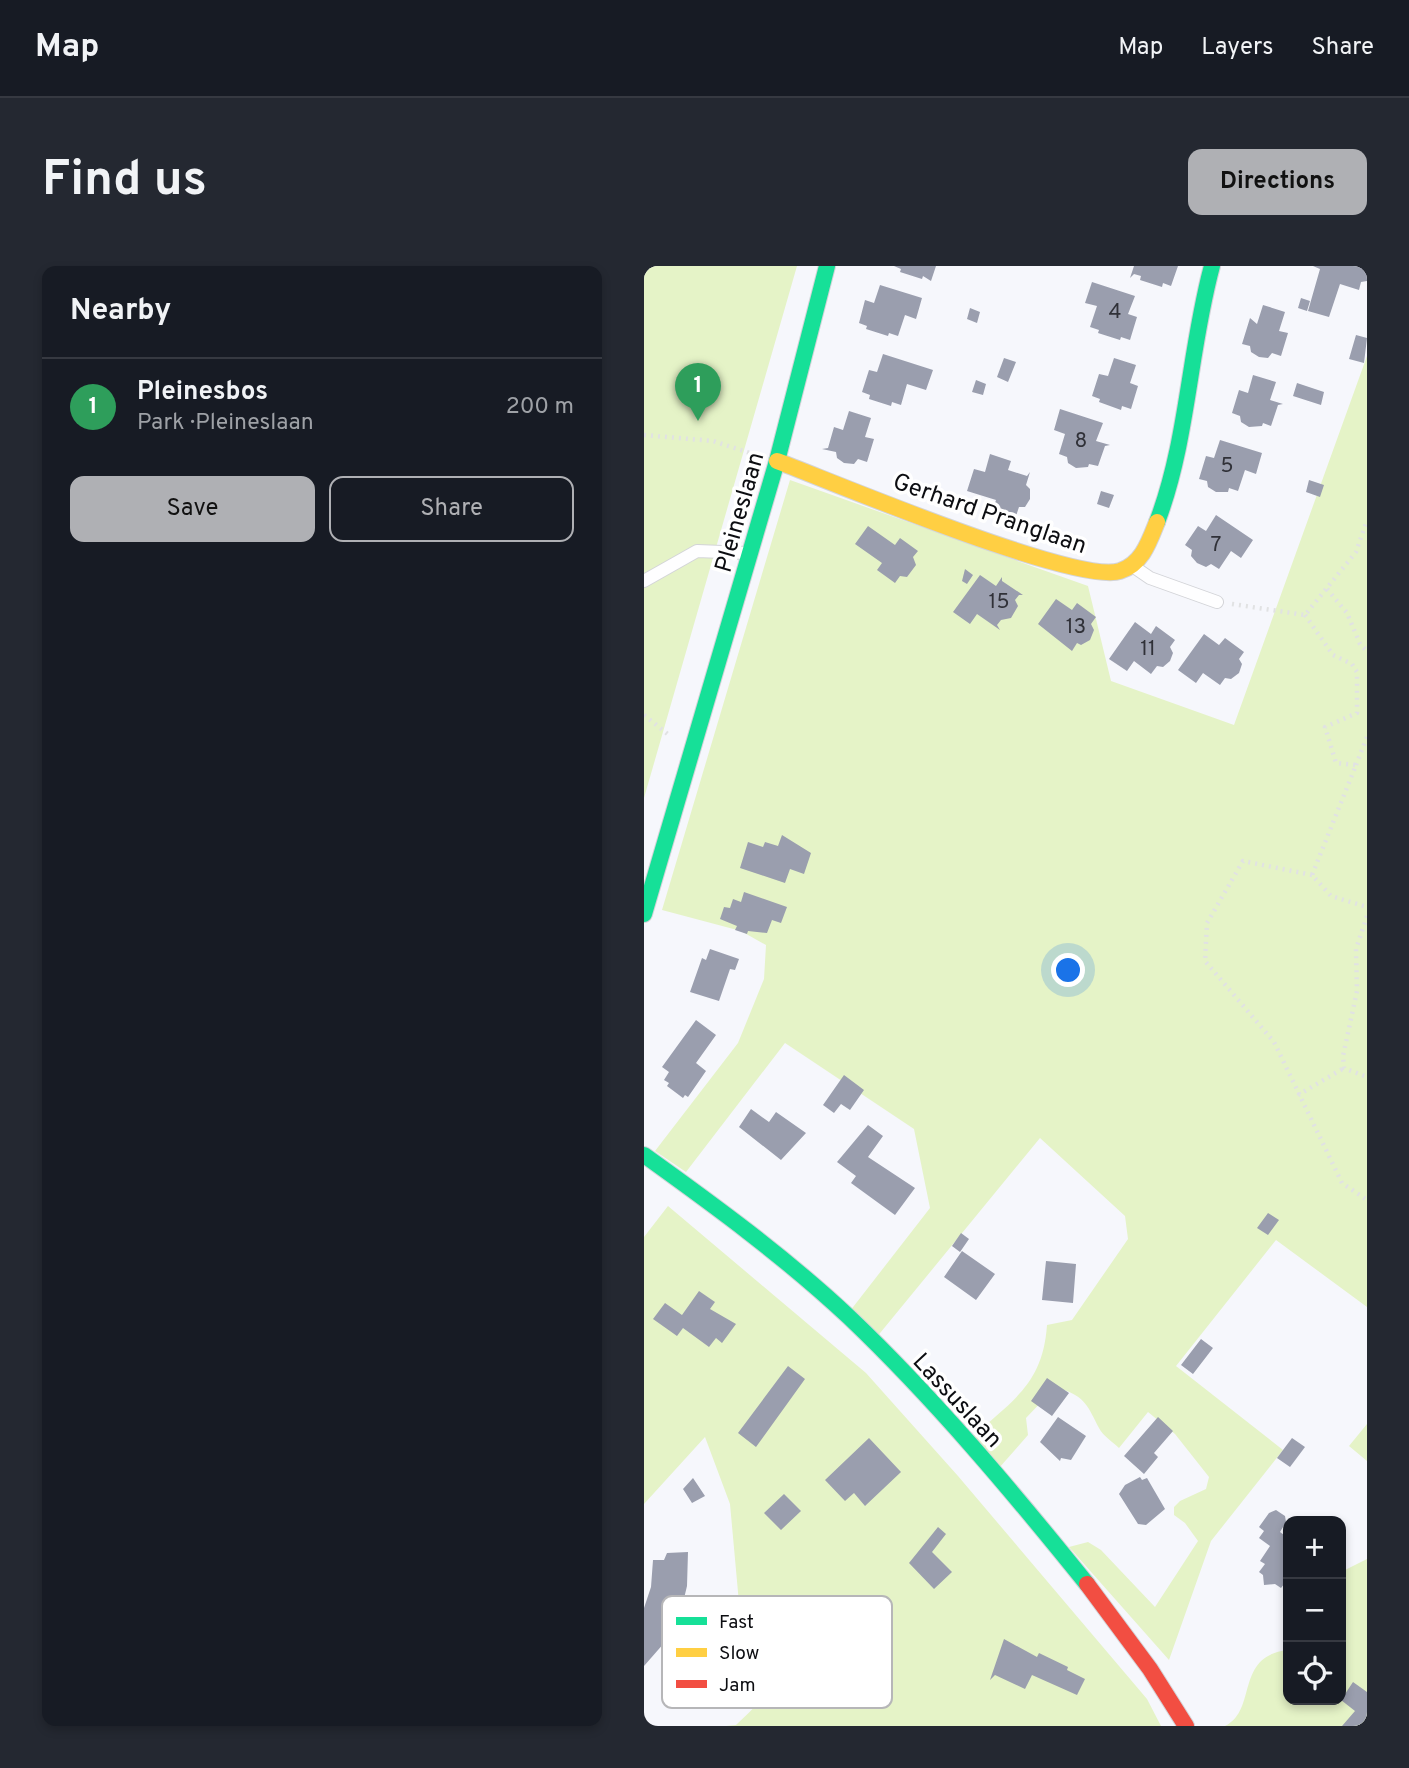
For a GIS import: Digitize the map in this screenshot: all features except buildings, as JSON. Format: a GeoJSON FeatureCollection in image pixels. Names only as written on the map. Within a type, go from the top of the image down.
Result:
{"type":"FeatureCollection","features":[{"type":"Feature","properties":{"kind":"street","name":"Pleineslaan"},"geometry":{"type":"LineString","coordinates":[[644,914],[778,461],[827,266]]}},
{"type":"Feature","properties":{"kind":"street"},"geometry":{"type":"LineString","coordinates":[[1132,566],[1147,546],[1164,498],[1192,348],[1213,266]]}},
{"type":"Feature","properties":{"kind":"street","name":"Gerhard Pranglaan"},"geometry":{"type":"LineString","coordinates":[[778,461],[989,540],[1085,571],[1108,573],[1132,566]]}},
{"type":"Feature","properties":{"kind":"street","name":"Lassuslaan"},"geometry":{"type":"LineString","coordinates":[[644,1155],[734,1220],[821,1291],[869,1338],[983,1460],[1097,1595],[1150,1664],[1186,1726]]}},
{"type":"Feature","properties":{"kind":"lane"},"geometry":{"type":"LineString","coordinates":[[644,581],[697,551],[751,554]]}},
{"type":"Feature","properties":{"kind":"lane"},"geometry":{"type":"LineString","coordinates":[[1132,566],[1150,578],[1217,602]]}},
{"type":"Feature","properties":{"kind":"path"},"geometry":{"type":"LineString","coordinates":[[644,435],[713,441],[778,461]]}},
{"type":"Feature","properties":{"kind":"path"},"geometry":{"type":"LineString","coordinates":[[1305,615],[1356,552],[1367,520]]}},
{"type":"Feature","properties":{"kind":"path"},"geometry":{"type":"LineString","coordinates":[[1327,589],[1347,613],[1360,644],[1367,651]]}},
{"type":"Feature","properties":{"kind":"path"},"geometry":{"type":"LineString","coordinates":[[1217,602],[1305,615],[1333,655],[1352,664],[1357,672],[1357,713],[1325,727],[1335,763],[1356,765]]}},
{"type":"Feature","properties":{"kind":"path"},"geometry":{"type":"LineString","coordinates":[[1312,875],[1367,737]]}},
{"type":"Feature","properties":{"kind":"path"},"geometry":{"type":"LineString","coordinates":[[1367,907],[1331,896],[1312,875],[1243,861],[1206,923],[1205,961],[1274,1042],[1342,1183],[1367,1200]]}},
{"type":"Feature","properties":{"kind":"path"},"geometry":{"type":"LineString","coordinates":[[1344,1068],[1343,1056],[1357,991],[1356,949],[1367,915]]}},
{"type":"Feature","properties":{"kind":"path"},"geometry":{"type":"LineString","coordinates":[[1298,1095],[1344,1068]]}},
{"type":"Feature","properties":{"kind":"path"},"geometry":{"type":"LineString","coordinates":[[1344,1068],[1367,1077]]}},
{"type":"Feature","properties":{"kind":"green space"},"geometry":{"type":"Polygon","coordinates":[[[644,266],[797,266],[644,798],[644,266]]]}},
{"type":"Feature","properties":{"kind":"green space"},"geometry":{"type":"Polygon","coordinates":[[[1367,356],[1367,1307],[1276,1240],[1176,1366],[1283,1450],[1211,1541],[1169,1660],[1069,1547],[1088,1542],[1101,1550],[1155,1607],[1198,1541],[1185,1523],[1174,1515],[1174,1507],[1180,1501],[1206,1489],[1209,1477],[1175,1434],[1148,1412],[1119,1448],[1101,1431],[1081,1399],[1061,1389],[1046,1397],[1026,1418],[1028,1435],[999,1468],[972,1437],[1013,1401],[1032,1377],[1044,1345],[1047,1325],[1072,1320],[1128,1239],[1125,1216],[1040,1138],[876,1338],[850,1311],[930,1208],[914,1129],[785,1043],[686,1172],[655,1151],[738,1043],[764,979],[766,945],[741,931],[662,910],[790,480],[1088,586],[1111,681],[1234,725],[1367,356]]]}},
{"type":"Feature","properties":{"kind":"green space"},"geometry":{"type":"Polygon","coordinates":[[[668,1206],[866,1373],[958,1476],[1147,1699],[1161,1726],[726,1726],[736,1725],[754,1708],[892,1708],[892,1596],[738,1596],[730,1504],[705,1437],[644,1504],[644,1237],[668,1206]]]}},
{"type":"Feature","properties":{"kind":"green space"},"geometry":{"type":"Polygon","coordinates":[[[1367,1424],[1367,1461],[1349,1446],[1367,1424]]]}},
{"type":"Feature","properties":{"kind":"green space"},"geometry":{"type":"Polygon","coordinates":[[[1367,1559],[1367,1726],[1225,1726],[1235,1718],[1241,1708],[1253,1672],[1260,1662],[1271,1654],[1283,1651],[1283,1705],[1346,1705],[1346,1570],[1367,1559]]]}},
{"type":"Feature","properties":{"kind":"traffic: fast"},"geometry":{"type":"LineString","coordinates":[[644,914],[777,461],[827,266]]}},
{"type":"Feature","properties":{"kind":"traffic: fast"},"geometry":{"type":"LineString","coordinates":[[1157,522],[1182,428],[1198,330],[1212,266]]}},
{"type":"Feature","properties":{"kind":"traffic: fast"},"geometry":{"type":"LineString","coordinates":[[644,1155],[775,1253],[849,1317],[912,1380],[972,1446],[1087,1584]]}},
{"type":"Feature","properties":{"kind":"traffic: slow"},"geometry":{"type":"LineString","coordinates":[[777,461],[1007,548],[1056,563],[1095,571],[1120,571],[1128,568],[1144,551],[1157,522]]}},
{"type":"Feature","properties":{"kind":"traffic: jam"},"geometry":{"type":"LineString","coordinates":[[1087,1584],[1150,1669],[1186,1726]]}},
{"type":"Feature","properties":{"kind":"place","name":"Pleinesbos"},"geometry":{"type":"Point","coordinates":[698,421]}}]}
